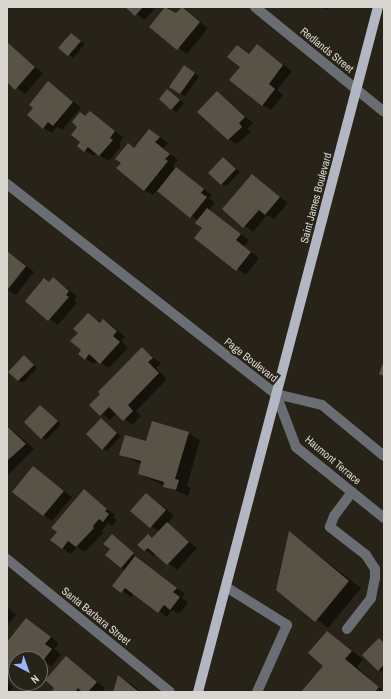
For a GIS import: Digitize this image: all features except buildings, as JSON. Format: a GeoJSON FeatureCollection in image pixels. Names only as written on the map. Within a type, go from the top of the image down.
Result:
{"type":"FeatureCollection","features":[{"type":"Feature","properties":{"kind":"main road","name":"Saint James Boulevard"},"geometry":{"type":"LineString","coordinates":[[276,394],[378,7]]}},
{"type":"Feature","properties":{"kind":"main road","name":"Page Boulevard"},"geometry":{"type":"LineString","coordinates":[[198,692],[276,394]]}},
{"type":"Feature","properties":{"kind":"street","name":"Redlands Street"},"geometry":{"type":"LineString","coordinates":[[255,7],[384,112]]}},
{"type":"Feature","properties":{"kind":"street","name":"Page Boulevard"},"geometry":{"type":"LineString","coordinates":[[7,184],[276,394]]}},
{"type":"Feature","properties":{"kind":"street"},"geometry":{"type":"LineString","coordinates":[[276,394],[322,406],[384,456]]}},
{"type":"Feature","properties":{"kind":"street","name":"Haumont Terrace"},"geometry":{"type":"LineString","coordinates":[[276,394],[296,447],[384,518]]}},
{"type":"Feature","properties":{"kind":"street"},"geometry":{"type":"LineString","coordinates":[[347,629],[371,598],[380,577],[366,555],[330,527],[334,516],[352,492]]}},
{"type":"Feature","properties":{"kind":"street","name":"Santa Barbara Street"},"geometry":{"type":"LineString","coordinates":[[7,559],[170,692]]}},
{"type":"Feature","properties":{"kind":"street"},"geometry":{"type":"LineString","coordinates":[[226,587],[287,626],[257,692]]}}]}
